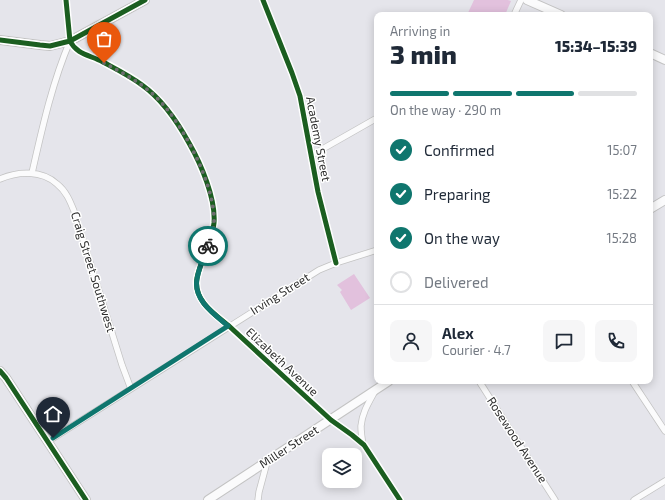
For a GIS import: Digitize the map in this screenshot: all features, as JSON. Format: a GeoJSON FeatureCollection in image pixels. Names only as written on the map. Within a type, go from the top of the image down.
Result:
{"type":"FeatureCollection","features":[{"type":"Feature","properties":{"kind":"main road"},"geometry":{"type":"LineString","coordinates":[[0,40],[50,46],[70,41],[145,0]]}},
{"type":"Feature","properties":{"kind":"main road"},"geometry":{"type":"LineString","coordinates":[[527,0],[554,12]]}},
{"type":"Feature","properties":{"kind":"main road"},"geometry":{"type":"LineString","coordinates":[[653,54],[665,60]]}},
{"type":"Feature","properties":{"kind":"main road"},"geometry":{"type":"LineString","coordinates":[[653,207],[665,200]]}},
{"type":"Feature","properties":{"kind":"main road"},"geometry":{"type":"LineString","coordinates":[[0,371],[3,380],[86,500]]}},
{"type":"Feature","properties":{"kind":"main road","name":"Miller Street"},"geometry":{"type":"LineString","coordinates":[[208,500],[385,384]]}},
{"type":"Feature","properties":{"kind":"street"},"geometry":{"type":"LineString","coordinates":[[32,173],[43,124],[62,60],[70,41],[66,0]]}},
{"type":"Feature","properties":{"kind":"street","name":"Academy Street"},"geometry":{"type":"LineString","coordinates":[[262,0],[300,96],[318,192],[336,263]]}},
{"type":"Feature","properties":{"kind":"street"},"geometry":{"type":"LineString","coordinates":[[516,12],[522,0]]}},
{"type":"Feature","properties":{"kind":"street"},"geometry":{"type":"LineString","coordinates":[[104,63],[97,52],[96,44],[105,22]]}},
{"type":"Feature","properties":{"kind":"street","name":"Elizabeth Avenue"},"geometry":{"type":"LineString","coordinates":[[70,41],[73,47],[118,70],[142,85],[166,107],[190,144],[206,179],[214,213],[214,222],[210,241],[197,280],[199,296],[206,307],[330,420],[364,445],[400,500]]}},
{"type":"Feature","properties":{"kind":"street"},"geometry":{"type":"LineString","coordinates":[[312,155],[374,120]]}},
{"type":"Feature","properties":{"kind":"street","name":"Craig Street Southwest"},"geometry":{"type":"LineString","coordinates":[[0,179],[10,175],[32,173],[57,183],[70,200],[131,389]]}},
{"type":"Feature","properties":{"kind":"street","name":"Irving Street"},"geometry":{"type":"LineString","coordinates":[[47,442],[318,270],[374,251]]}},
{"type":"Feature","properties":{"kind":"street","name":"Rosewood Avenue"},"geometry":{"type":"LineString","coordinates":[[481,384],[555,500]]}},
{"type":"Feature","properties":{"kind":"street"},"geometry":{"type":"LineString","coordinates":[[634,384],[665,431]]}},
{"type":"Feature","properties":{"kind":"street","name":"Elizabeth Avenue"},"geometry":{"type":"LineString","coordinates":[[364,445],[361,424],[367,406],[376,390]]}},
{"type":"Feature","properties":{"kind":"street"},"geometry":{"type":"LineString","coordinates":[[258,500],[267,461]]}},
{"type":"Feature","properties":{"kind":"street"},"geometry":{"type":"LineString","coordinates":[[634,500],[665,481]]}},
{"type":"Feature","properties":{"kind":"shaded area"},"geometry":{"type":"Polygon","coordinates":[[[474,0],[511,1],[506,12],[468,12],[474,0]]]}},
{"type":"Feature","properties":{"kind":"shaded area"},"geometry":{"type":"Polygon","coordinates":[[[354,274],[370,298],[351,310],[340,292],[342,290],[337,285],[354,274]]]}},
{"type":"Feature","properties":{"kind":"cycle path"},"geometry":{"type":"LineString","coordinates":[[66,0],[70,41],[73,46],[80,52],[103,62],[133,79],[157,97],[180,127],[198,161],[207,182],[213,203],[214,214],[214,223],[211,236],[197,278],[198,293],[201,300],[211,311],[331,420],[364,445],[400,500]]}},
{"type":"Feature","properties":{"kind":"cycle path"},"geometry":{"type":"LineString","coordinates":[[0,40],[50,46],[70,41],[145,0]]}},
{"type":"Feature","properties":{"kind":"cycle path"},"geometry":{"type":"LineString","coordinates":[[263,0],[300,96],[318,192],[336,263]]}},
{"type":"Feature","properties":{"kind":"cycle path"},"geometry":{"type":"LineString","coordinates":[[0,371],[86,500]]}},
{"type":"Feature","properties":{"kind":"way so far"},"geometry":{"type":"LineString","coordinates":[[104,63],[142,85],[157,98],[166,107],[190,144],[206,179],[214,213],[213,229],[208,246]]}},
{"type":"Feature","properties":{"kind":"route"},"geometry":{"type":"LineString","coordinates":[[53,438],[228,326],[206,307],[199,296],[197,280],[208,246]]}}]}
